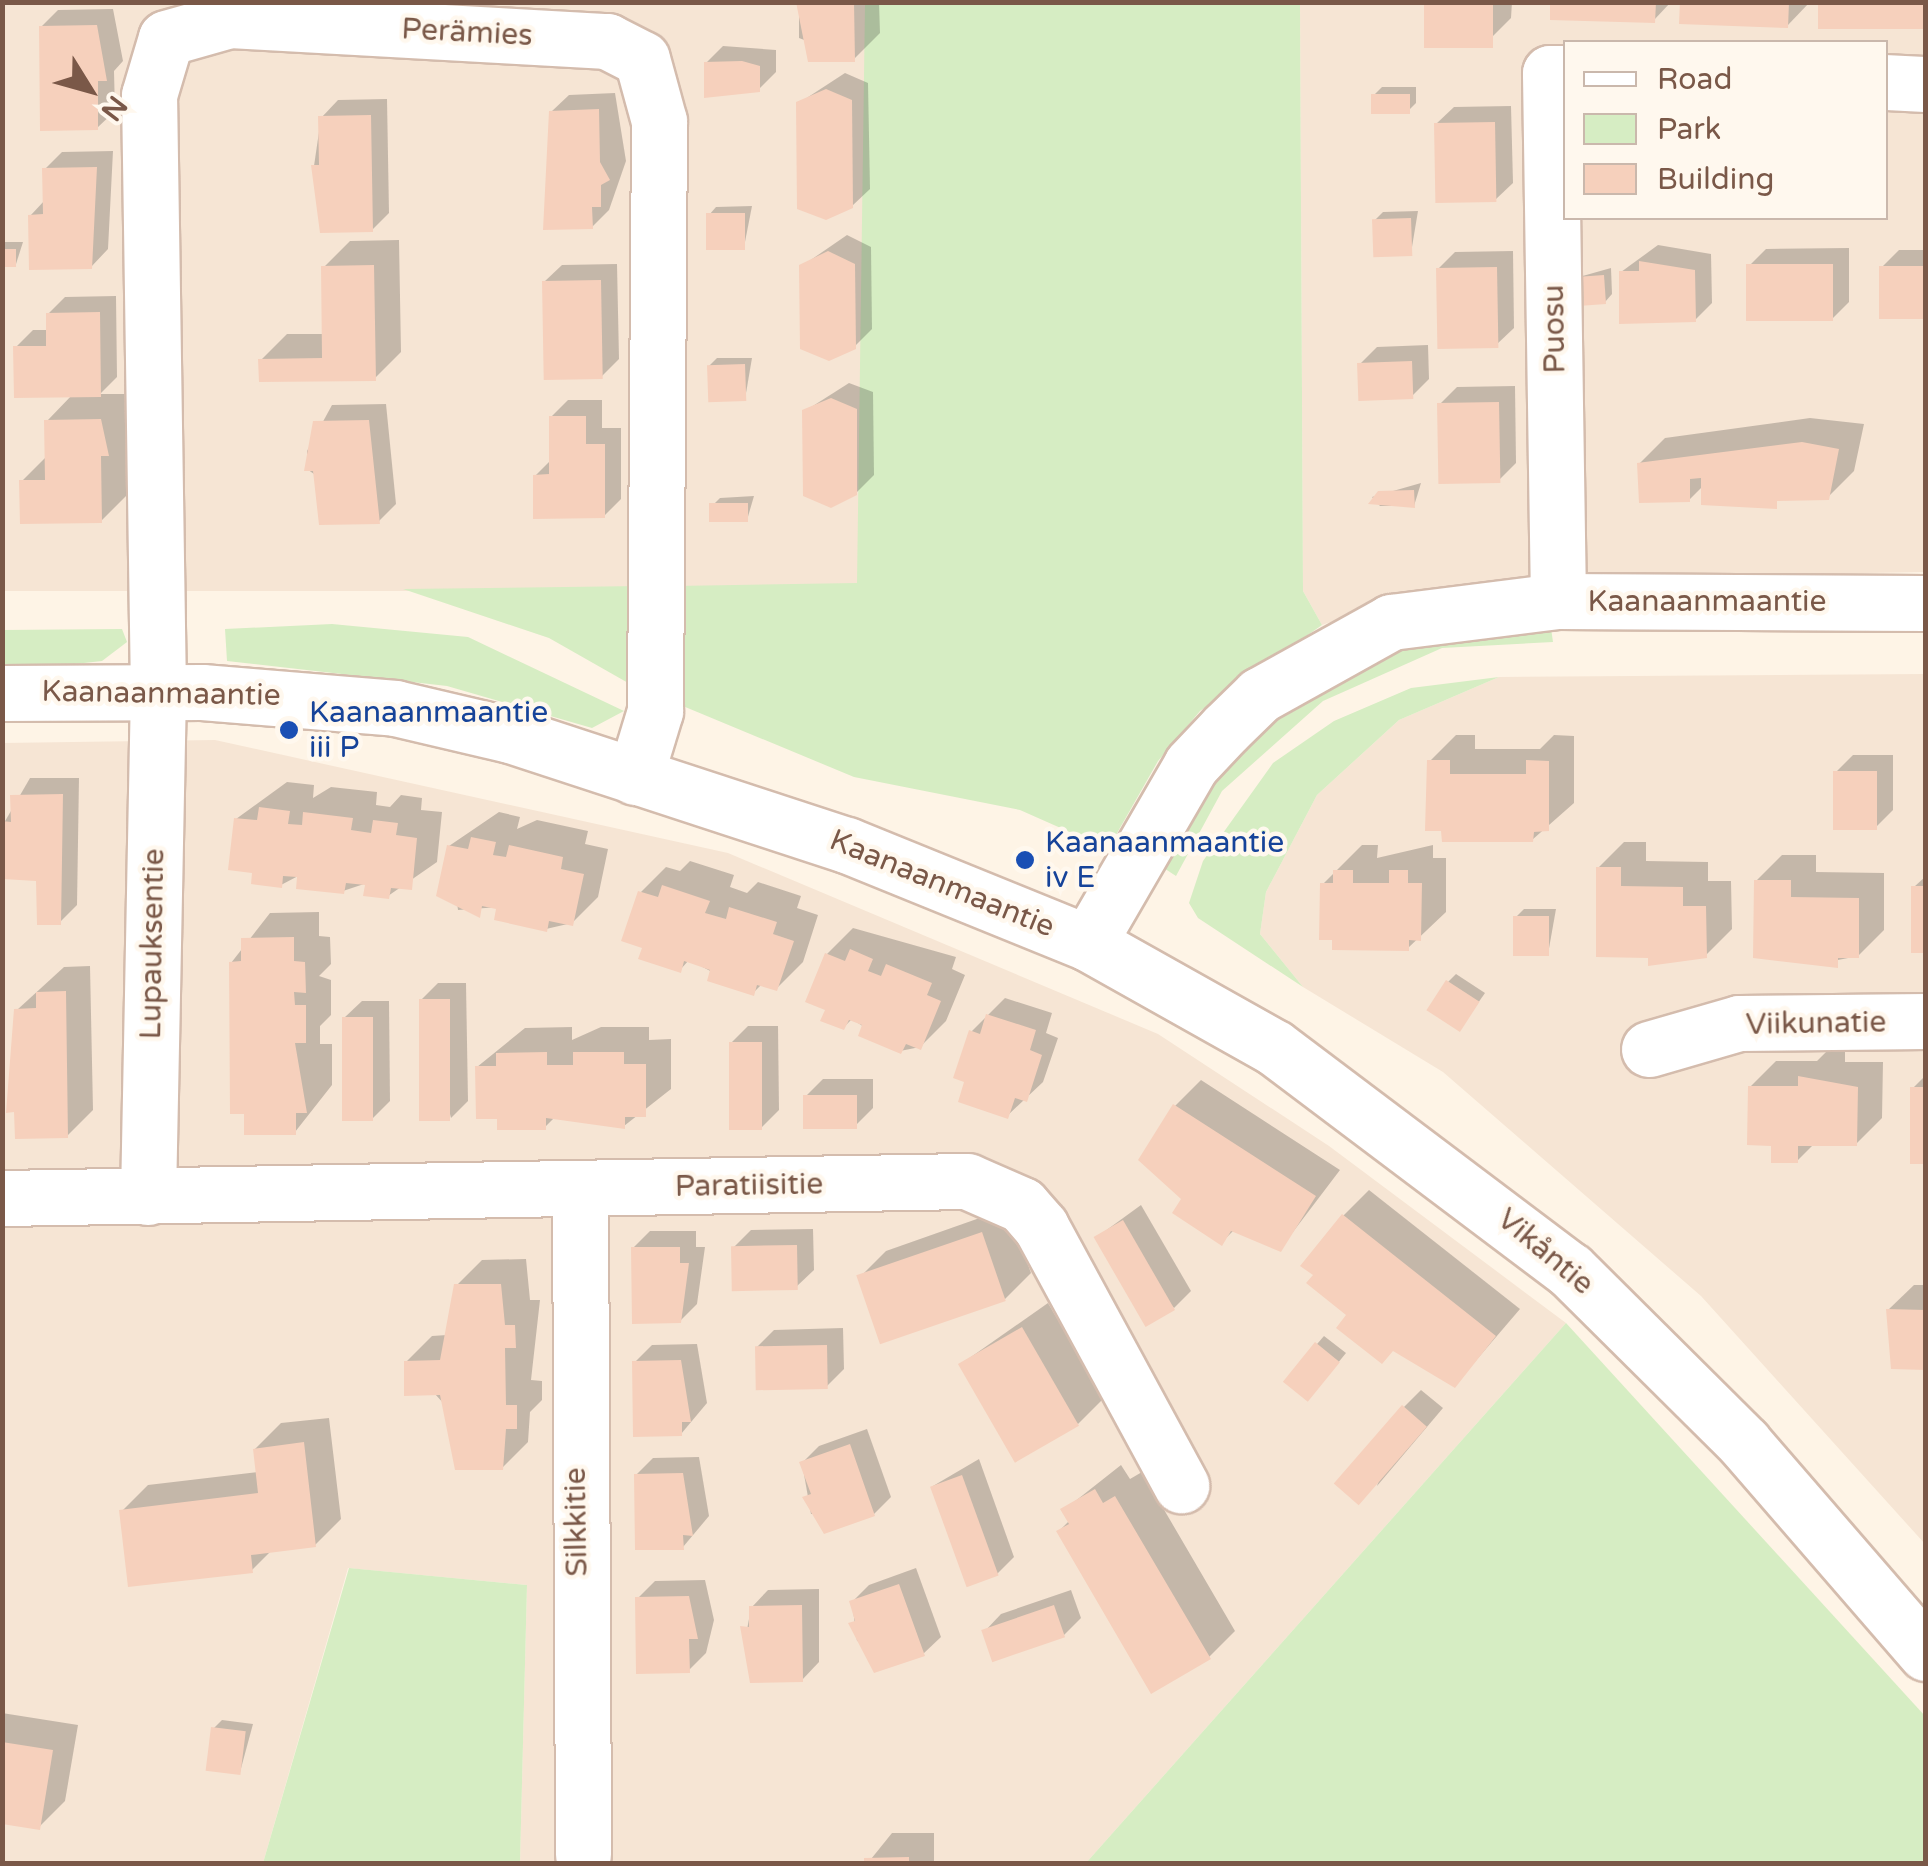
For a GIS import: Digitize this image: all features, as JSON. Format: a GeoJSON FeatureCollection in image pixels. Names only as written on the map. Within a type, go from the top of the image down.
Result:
{"type":"FeatureCollection","features":[{"type":"Feature","properties":{"kind":"street","name":"Perämies"},"geometry":{"type":"LineString","coordinates":[[158,692],[148,95],[166,38],[230,20],[607,41],[642,60],[659,121],[655,710],[635,776]]}},
{"type":"Feature","properties":{"kind":"street","name":"Puosu"},"geometry":{"type":"LineString","coordinates":[[1558,600],[1550,73],[1563,74]]}},
{"type":"Feature","properties":{"kind":"street"},"geometry":{"type":"LineString","coordinates":[[1888,82],[1926,84]]}},
{"type":"Feature","properties":{"kind":"street","name":"Kaanaanmaantie"},"geometry":{"type":"LineString","coordinates":[[2,693],[158,692],[396,708],[635,776],[847,845],[1088,944],[1191,765],[1260,695],[1391,622],[1558,600],[1926,603]]}},
{"type":"Feature","properties":{"kind":"street","name":"Lupauksentie"},"geometry":{"type":"LineString","coordinates":[[148,1196],[158,692]]}},
{"type":"Feature","properties":{"kind":"street","name":"Vikåntie"},"geometry":{"type":"LineString","coordinates":[[1088,944],[1275,1048],[1570,1270],[1744,1443],[1926,1653]]}},
{"type":"Feature","properties":{"kind":"street","name":"Viikunatie"},"geometry":{"type":"LineString","coordinates":[[1649,1049],[1739,1023],[1926,1021]]}},
{"type":"Feature","properties":{"kind":"street","name":"Paratiisitie"},"geometry":{"type":"LineString","coordinates":[[2,1198],[991,1188],[1022,1205],[1065,1262],[1181,1485]]}},
{"type":"Feature","properties":{"kind":"street","name":"Silkkitie"},"geometry":{"type":"LineString","coordinates":[[580,1190],[583,1854]]}},
{"type":"Feature","properties":{"kind":"shaded area"},"geometry":{"type":"Polygon","coordinates":[[[3,3],[865,3],[865,591],[3,591],[3,3]]]}},
{"type":"Feature","properties":{"kind":"shaded area"},"geometry":{"type":"Polygon","coordinates":[[[1300,3],[1925,3],[1925,572],[1531,579],[1397,599],[1322,625],[1303,591],[1300,3]]]}},
{"type":"Feature","properties":{"kind":"shaded area"},"geometry":{"type":"Polygon","coordinates":[[[1925,674],[1925,1544],[1701,1296],[1443,1072],[1303,987],[1260,934],[1266,892],[1317,795],[1399,720],[1499,677],[1925,674]]]}},
{"type":"Feature","properties":{"kind":"shaded area"},"geometry":{"type":"Polygon","coordinates":[[[215,740],[728,853],[1158,1034],[1329,1146],[1566,1323],[1086,1863],[520,1863],[527,1585],[348,1568],[263,1863],[3,1863],[2,743],[215,740]]]}},
{"type":"Feature","properties":{"kind":"green space"},"geometry":{"type":"Polygon","coordinates":[[[865,3],[1300,3],[1303,591],[1322,625],[1200,711],[1158,761],[1108,849],[1020,810],[854,777],[678,704],[675,586],[857,583],[865,3]]]}},
{"type":"Feature","properties":{"kind":"green space"},"geometry":{"type":"Polygon","coordinates":[[[641,586],[637,688],[549,638],[403,589],[641,586]]]}},
{"type":"Feature","properties":{"kind":"green space"},"geometry":{"type":"Polygon","coordinates":[[[1550,621],[1553,642],[1442,648],[1323,701],[1222,791],[1176,876],[1153,861],[1206,775],[1315,683],[1441,631],[1550,621]]]}},
{"type":"Feature","properties":{"kind":"green space"},"geometry":{"type":"Polygon","coordinates":[[[332,624],[468,637],[624,711],[592,728],[447,686],[227,661],[225,629],[332,624]]]}},
{"type":"Feature","properties":{"kind":"green space"},"geometry":{"type":"Polygon","coordinates":[[[122,629],[127,642],[102,661],[3,672],[2,630],[122,629]]]}},
{"type":"Feature","properties":{"kind":"green space"},"geometry":{"type":"Polygon","coordinates":[[[1499,677],[1399,720],[1317,795],[1266,892],[1260,934],[1303,987],[1198,918],[1189,903],[1203,861],[1273,763],[1334,721],[1411,688],[1499,677]]]}},
{"type":"Feature","properties":{"kind":"green space"},"geometry":{"type":"Polygon","coordinates":[[[1566,1323],[1925,1716],[1925,1863],[1086,1863],[1566,1323]]]}},
{"type":"Feature","properties":{"kind":"green space"},"geometry":{"type":"Polygon","coordinates":[[[349,1568],[527,1585],[520,1863],[263,1863],[349,1568]]]}},
{"type":"Feature","properties":{"kind":"building"},"geometry":{"type":"Polygon","coordinates":[[[796,2],[854,2],[855,62],[808,62],[796,2]]]}},
{"type":"Feature","properties":{"kind":"building"},"geometry":{"type":"Polygon","coordinates":[[[1424,2],[1493,2],[1493,48],[1424,48],[1424,2]]]}},
{"type":"Feature","properties":{"kind":"building"},"geometry":{"type":"Polygon","coordinates":[[[1550,2],[1656,2],[1655,23],[1550,20],[1550,2]]]}},
{"type":"Feature","properties":{"kind":"building"},"geometry":{"type":"Polygon","coordinates":[[[1680,2],[1789,2],[1788,28],[1679,24],[1680,2]]]}},
{"type":"Feature","properties":{"kind":"building"},"geometry":{"type":"Polygon","coordinates":[[[1818,2],[1924,2],[1924,29],[1818,29],[1818,2]]]}},
{"type":"Feature","properties":{"kind":"building"},"geometry":{"type":"Polygon","coordinates":[[[97,25],[107,81],[98,81],[98,130],[40,131],[39,26],[97,25]]]}},
{"type":"Feature","properties":{"kind":"building"},"geometry":{"type":"Polygon","coordinates":[[[742,61],[760,66],[760,92],[704,98],[704,62],[742,61]]]}},
{"type":"Feature","properties":{"kind":"building"},"geometry":{"type":"Polygon","coordinates":[[[826,89],[852,100],[853,208],[826,220],[797,209],[796,102],[826,89]]]}},
{"type":"Feature","properties":{"kind":"building"},"geometry":{"type":"Polygon","coordinates":[[[1371,94],[1410,94],[1410,114],[1371,114],[1371,94]]]}},
{"type":"Feature","properties":{"kind":"building"},"geometry":{"type":"Polygon","coordinates":[[[599,109],[600,162],[610,180],[601,185],[601,207],[592,207],[593,229],[543,230],[549,111],[599,109]]]}},
{"type":"Feature","properties":{"kind":"building"},"geometry":{"type":"Polygon","coordinates":[[[371,115],[373,232],[320,233],[311,165],[319,165],[318,116],[371,115]]]}},
{"type":"Feature","properties":{"kind":"building"},"geometry":{"type":"Polygon","coordinates":[[[1495,122],[1496,202],[1435,203],[1434,123],[1495,122]]]}},
{"type":"Feature","properties":{"kind":"building"},"geometry":{"type":"Polygon","coordinates":[[[97,167],[92,269],[29,270],[28,215],[43,214],[42,168],[97,167]]]}},
{"type":"Feature","properties":{"kind":"building"},"geometry":{"type":"Polygon","coordinates":[[[706,213],[745,213],[745,250],[706,250],[706,213]]]}},
{"type":"Feature","properties":{"kind":"building"},"geometry":{"type":"Polygon","coordinates":[[[1411,218],[1412,256],[1373,257],[1372,219],[1411,218]]]}},
{"type":"Feature","properties":{"kind":"building"},"geometry":{"type":"Polygon","coordinates":[[[2,249],[16,249],[16,267],[2,267],[2,249]]]}},
{"type":"Feature","properties":{"kind":"building"},"geometry":{"type":"Polygon","coordinates":[[[828,251],[855,264],[856,349],[829,361],[800,349],[799,265],[828,251]]]}},
{"type":"Feature","properties":{"kind":"building"},"geometry":{"type":"Polygon","coordinates":[[[1639,261],[1695,270],[1696,322],[1619,324],[1619,271],[1639,271],[1639,261]]]}},
{"type":"Feature","properties":{"kind":"building"},"geometry":{"type":"Polygon","coordinates":[[[1746,264],[1833,264],[1833,321],[1746,321],[1746,264]]]}},
{"type":"Feature","properties":{"kind":"building"},"geometry":{"type":"Polygon","coordinates":[[[374,265],[376,381],[259,382],[258,359],[322,358],[321,266],[374,265]]]}},
{"type":"Feature","properties":{"kind":"building"},"geometry":{"type":"Polygon","coordinates":[[[1879,266],[1926,266],[1926,319],[1879,319],[1879,266]]]}},
{"type":"Feature","properties":{"kind":"building"},"geometry":{"type":"Polygon","coordinates":[[[1497,267],[1498,348],[1437,349],[1436,268],[1497,267]]]}},
{"type":"Feature","properties":{"kind":"building"},"geometry":{"type":"Polygon","coordinates":[[[1604,275],[1606,304],[1578,306],[1576,277],[1604,275]]]}},
{"type":"Feature","properties":{"kind":"building"},"geometry":{"type":"Polygon","coordinates":[[[601,280],[603,379],[544,380],[542,281],[601,280]]]}},
{"type":"Feature","properties":{"kind":"building"},"geometry":{"type":"Polygon","coordinates":[[[100,312],[101,397],[14,398],[13,346],[46,346],[46,313],[100,312]]]}},
{"type":"Feature","properties":{"kind":"building"},"geometry":{"type":"Polygon","coordinates":[[[1412,361],[1413,399],[1358,401],[1357,363],[1412,361]]]}},
{"type":"Feature","properties":{"kind":"building"},"geometry":{"type":"Polygon","coordinates":[[[745,364],[746,401],[708,402],[707,365],[745,364]]]}},
{"type":"Feature","properties":{"kind":"building"},"geometry":{"type":"Polygon","coordinates":[[[831,398],[857,409],[857,495],[831,508],[803,496],[802,410],[831,398]]]}},
{"type":"Feature","properties":{"kind":"building"},"geometry":{"type":"Polygon","coordinates":[[[1499,402],[1500,483],[1438,484],[1437,403],[1499,402]]]}},
{"type":"Feature","properties":{"kind":"building"},"geometry":{"type":"Polygon","coordinates":[[[549,416],[586,416],[586,444],[605,444],[605,518],[533,519],[533,475],[549,474],[549,416]]]}},
{"type":"Feature","properties":{"kind":"building"},"geometry":{"type":"Polygon","coordinates":[[[101,419],[109,456],[101,456],[102,523],[20,524],[19,480],[45,480],[44,420],[101,419]]]}},
{"type":"Feature","properties":{"kind":"building"},"geometry":{"type":"Polygon","coordinates":[[[369,420],[380,524],[319,525],[313,471],[304,471],[313,421],[369,420]]]}},
{"type":"Feature","properties":{"kind":"building"},"geometry":{"type":"Polygon","coordinates":[[[1802,442],[1839,449],[1829,500],[1777,501],[1777,509],[1701,505],[1701,478],[1690,479],[1690,502],[1639,503],[1637,463],[1802,442]]]}},
{"type":"Feature","properties":{"kind":"building"},"geometry":{"type":"Polygon","coordinates":[[[1414,490],[1415,508],[1368,504],[1378,491],[1414,490]]]}},
{"type":"Feature","properties":{"kind":"building"},"geometry":{"type":"Polygon","coordinates":[[[709,503],[748,503],[748,522],[709,522],[709,503]]]}},
{"type":"Feature","properties":{"kind":"building"},"geometry":{"type":"Polygon","coordinates":[[[1427,760],[1450,760],[1450,774],[1526,774],[1526,760],[1549,761],[1549,831],[1534,832],[1533,842],[1442,842],[1441,831],[1425,831],[1427,760]]]}},
{"type":"Feature","properties":{"kind":"building"},"geometry":{"type":"Polygon","coordinates":[[[1833,771],[1877,771],[1877,830],[1833,830],[1833,771]]]}},
{"type":"Feature","properties":{"kind":"building"},"geometry":{"type":"Polygon","coordinates":[[[63,794],[61,925],[37,925],[36,881],[3,879],[2,821],[11,822],[10,795],[63,794]]]}},
{"type":"Feature","properties":{"kind":"building"},"geometry":{"type":"Polygon","coordinates":[[[259,807],[290,811],[288,824],[302,825],[303,812],[353,818],[351,830],[371,833],[373,820],[398,823],[396,835],[417,838],[412,890],[391,888],[389,899],[363,896],[365,885],[346,883],[344,894],[296,889],[297,877],[283,876],[282,888],[251,884],[252,873],[228,870],[234,818],[257,820],[259,807]]]}},
{"type":"Feature","properties":{"kind":"building"},"geometry":{"type":"Polygon","coordinates":[[[471,837],[496,842],[493,855],[506,857],[509,845],[563,857],[561,869],[584,874],[573,926],[549,921],[547,932],[494,920],[496,909],[482,906],[480,918],[436,896],[447,845],[468,849],[471,837]]]}},
{"type":"Feature","properties":{"kind":"building"},"geometry":{"type":"Polygon","coordinates":[[[1596,867],[1621,867],[1621,886],[1683,887],[1683,906],[1706,906],[1707,958],[1648,966],[1648,958],[1596,957],[1596,867]]]}},
{"type":"Feature","properties":{"kind":"building"},"geometry":{"type":"Polygon","coordinates":[[[1333,870],[1353,870],[1353,883],[1389,883],[1389,870],[1408,870],[1408,883],[1422,883],[1421,941],[1409,940],[1409,951],[1332,950],[1332,940],[1319,940],[1320,883],[1333,883],[1333,870]]]}},
{"type":"Feature","properties":{"kind":"building"},"geometry":{"type":"Polygon","coordinates":[[[1754,880],[1791,880],[1791,897],[1859,898],[1859,958],[1838,958],[1838,968],[1753,958],[1754,880]]]}},
{"type":"Feature","properties":{"kind":"building"},"geometry":{"type":"Polygon","coordinates":[[[662,885],[710,901],[705,913],[726,919],[729,907],[777,922],[773,934],[794,941],[777,991],[757,985],[754,996],[707,981],[710,970],[684,961],[681,973],[638,959],[642,948],[621,941],[638,891],[658,897],[662,885]]]}},
{"type":"Feature","properties":{"kind":"building"},"geometry":{"type":"Polygon","coordinates":[[[1911,886],[1926,886],[1926,953],[1911,953],[1911,886]]]}},
{"type":"Feature","properties":{"kind":"building"},"geometry":{"type":"Polygon","coordinates":[[[1513,916],[1549,916],[1549,956],[1513,956],[1513,916]]]}},
{"type":"Feature","properties":{"kind":"building"},"geometry":{"type":"Polygon","coordinates":[[[294,937],[294,961],[305,962],[306,993],[294,992],[295,1005],[306,1005],[306,1043],[295,1043],[307,1113],[296,1113],[296,1135],[244,1135],[244,1114],[230,1114],[229,962],[241,961],[241,938],[294,937]]]}},
{"type":"Feature","properties":{"kind":"building"},"geometry":{"type":"Polygon","coordinates":[[[850,949],[873,959],[868,971],[881,976],[886,964],[932,983],[927,995],[941,1001],[921,1050],[906,1044],[901,1054],[858,1036],[862,1025],[849,1020],[844,1030],[820,1021],[825,1010],[805,1002],[825,953],[845,961],[850,949]]]}},
{"type":"Feature","properties":{"kind":"building"},"geometry":{"type":"Polygon","coordinates":[[[1446,980],[1480,1002],[1460,1032],[1426,1010],[1446,980]]]}},
{"type":"Feature","properties":{"kind":"building"},"geometry":{"type":"Polygon","coordinates":[[[66,991],[68,1138],[15,1139],[14,1112],[6,1113],[14,1009],[36,1008],[36,992],[66,991]]]}},
{"type":"Feature","properties":{"kind":"building"},"geometry":{"type":"Polygon","coordinates":[[[419,999],[450,999],[450,1121],[419,1121],[419,999]]]}},
{"type":"Feature","properties":{"kind":"building"},"geometry":{"type":"Polygon","coordinates":[[[986,1014],[1036,1030],[1030,1050],[1042,1055],[1027,1102],[1015,1098],[1008,1119],[958,1102],[964,1082],[953,1078],[969,1030],[980,1034],[986,1014]]]}},
{"type":"Feature","properties":{"kind":"building"},"geometry":{"type":"Polygon","coordinates":[[[342,1017],[373,1017],[373,1121],[342,1121],[342,1017]]]}},
{"type":"Feature","properties":{"kind":"building"},"geometry":{"type":"Polygon","coordinates":[[[729,1042],[762,1042],[762,1130],[729,1130],[729,1042]]]}},
{"type":"Feature","properties":{"kind":"building"},"geometry":{"type":"Polygon","coordinates":[[[547,1052],[547,1065],[573,1065],[573,1052],[624,1052],[624,1064],[646,1064],[646,1117],[625,1117],[625,1129],[546,1118],[546,1130],[497,1130],[497,1119],[476,1119],[475,1066],[496,1066],[496,1053],[547,1052]]]}},
{"type":"Feature","properties":{"kind":"building"},"geometry":{"type":"Polygon","coordinates":[[[1798,1076],[1858,1087],[1857,1146],[1798,1146],[1798,1163],[1771,1163],[1771,1146],[1747,1145],[1748,1086],[1798,1086],[1798,1076]]]}},
{"type":"Feature","properties":{"kind":"building"},"geometry":{"type":"Polygon","coordinates":[[[1910,1087],[1926,1087],[1926,1164],[1910,1164],[1910,1087]]]}},
{"type":"Feature","properties":{"kind":"building"},"geometry":{"type":"Polygon","coordinates":[[[803,1095],[857,1095],[857,1129],[803,1129],[803,1095]]]}},
{"type":"Feature","properties":{"kind":"building"},"geometry":{"type":"Polygon","coordinates":[[[1173,1104],[1316,1196],[1281,1252],[1231,1231],[1222,1246],[1172,1213],[1181,1199],[1138,1160],[1173,1104]]]}},
{"type":"Feature","properties":{"kind":"building"},"geometry":{"type":"Polygon","coordinates":[[[1342,1214],[1496,1336],[1455,1388],[1393,1351],[1382,1364],[1336,1328],[1346,1315],[1306,1283],[1313,1275],[1300,1266],[1342,1214]]]}},
{"type":"Feature","properties":{"kind":"building"},"geometry":{"type":"Polygon","coordinates":[[[1123,1220],[1175,1310],[1146,1327],[1094,1237],[1123,1220]]]}},
{"type":"Feature","properties":{"kind":"building"},"geometry":{"type":"Polygon","coordinates":[[[982,1232],[1006,1301],[880,1344],[856,1275],[982,1232]]]}},
{"type":"Feature","properties":{"kind":"building"},"geometry":{"type":"Polygon","coordinates":[[[797,1245],[798,1290],[732,1291],[731,1246],[797,1245]]]}},
{"type":"Feature","properties":{"kind":"building"},"geometry":{"type":"Polygon","coordinates":[[[631,1247],[680,1247],[680,1263],[689,1263],[681,1323],[632,1324],[631,1247]]]}},
{"type":"Feature","properties":{"kind":"building"},"geometry":{"type":"Polygon","coordinates":[[[454,1284],[501,1284],[505,1325],[515,1325],[516,1348],[505,1348],[506,1405],[517,1405],[517,1429],[506,1429],[503,1470],[455,1470],[440,1395],[404,1396],[404,1361],[440,1360],[454,1284]]]}},
{"type":"Feature","properties":{"kind":"building"},"geometry":{"type":"Polygon","coordinates":[[[1886,1309],[1926,1310],[1926,1370],[1891,1369],[1886,1309]]]}},
{"type":"Feature","properties":{"kind":"building"},"geometry":{"type":"Polygon","coordinates":[[[1022,1327],[1079,1426],[1015,1463],[958,1364],[1022,1327]]]}},
{"type":"Feature","properties":{"kind":"building"},"geometry":{"type":"Polygon","coordinates":[[[1315,1342],[1340,1362],[1308,1402],[1283,1382],[1315,1342]]]}},
{"type":"Feature","properties":{"kind":"building"},"geometry":{"type":"Polygon","coordinates":[[[827,1345],[828,1389],[756,1390],[755,1346],[827,1345]]]}},
{"type":"Feature","properties":{"kind":"building"},"geometry":{"type":"Polygon","coordinates":[[[681,1360],[691,1422],[682,1422],[682,1436],[633,1437],[632,1361],[681,1360]]]}},
{"type":"Feature","properties":{"kind":"building"},"geometry":{"type":"Polygon","coordinates":[[[1402,1405],[1427,1427],[1359,1505],[1334,1483],[1402,1405]]]}},
{"type":"Feature","properties":{"kind":"building"},"geometry":{"type":"Polygon","coordinates":[[[304,1442],[316,1547],[251,1555],[253,1573],[128,1587],[119,1510],[258,1493],[253,1449],[304,1442]]]}},
{"type":"Feature","properties":{"kind":"building"},"geometry":{"type":"Polygon","coordinates":[[[850,1444],[875,1516],[824,1534],[802,1497],[811,1494],[799,1462],[850,1444]]]}},
{"type":"Feature","properties":{"kind":"building"},"geometry":{"type":"Polygon","coordinates":[[[683,1473],[693,1536],[683,1535],[684,1550],[635,1550],[634,1474],[683,1473]]]}},
{"type":"Feature","properties":{"kind":"building"},"geometry":{"type":"Polygon","coordinates":[[[962,1475],[999,1576],[967,1587],[930,1487],[962,1475]]]}},
{"type":"Feature","properties":{"kind":"building"},"geometry":{"type":"Polygon","coordinates":[[[1095,1489],[1103,1503],[1115,1496],[1211,1659],[1151,1694],[1056,1531],[1069,1524],[1060,1509],[1095,1489]]]}},
{"type":"Feature","properties":{"kind":"building"},"geometry":{"type":"Polygon","coordinates":[[[899,1584],[925,1656],[874,1673],[848,1623],[855,1621],[849,1601],[899,1584]]]}},
{"type":"Feature","properties":{"kind":"building"},"geometry":{"type":"Polygon","coordinates":[[[689,1596],[698,1639],[689,1639],[690,1673],[636,1674],[635,1597],[689,1596]]]}},
{"type":"Feature","properties":{"kind":"building"},"geometry":{"type":"Polygon","coordinates":[[[802,1605],[803,1682],[750,1683],[740,1626],[749,1627],[749,1606],[802,1605]]]}},
{"type":"Feature","properties":{"kind":"building"},"geometry":{"type":"Polygon","coordinates":[[[1054,1605],[1065,1637],[992,1662],[981,1630],[1054,1605]]]}},
{"type":"Feature","properties":{"kind":"building"},"geometry":{"type":"Polygon","coordinates":[[[211,1727],[246,1731],[240,1775],[206,1771],[211,1727]]]}},
{"type":"Feature","properties":{"kind":"building"},"geometry":{"type":"Polygon","coordinates":[[[2,1742],[53,1750],[40,1830],[2,1824],[2,1742]]]}},
{"type":"Feature","properties":{"kind":"building"},"geometry":{"type":"Polygon","coordinates":[[[909,1857],[909,1864],[864,1864],[864,1858],[909,1857]]]}},
{"type":"Feature","properties":{"kind":"place","name":"Kaanaanmaantie iii P"},"geometry":{"type":"Point","coordinates":[289,730]}},
{"type":"Feature","properties":{"kind":"place","name":"Kaanaanmaantie iv E"},"geometry":{"type":"Point","coordinates":[1025,860]}}]}
